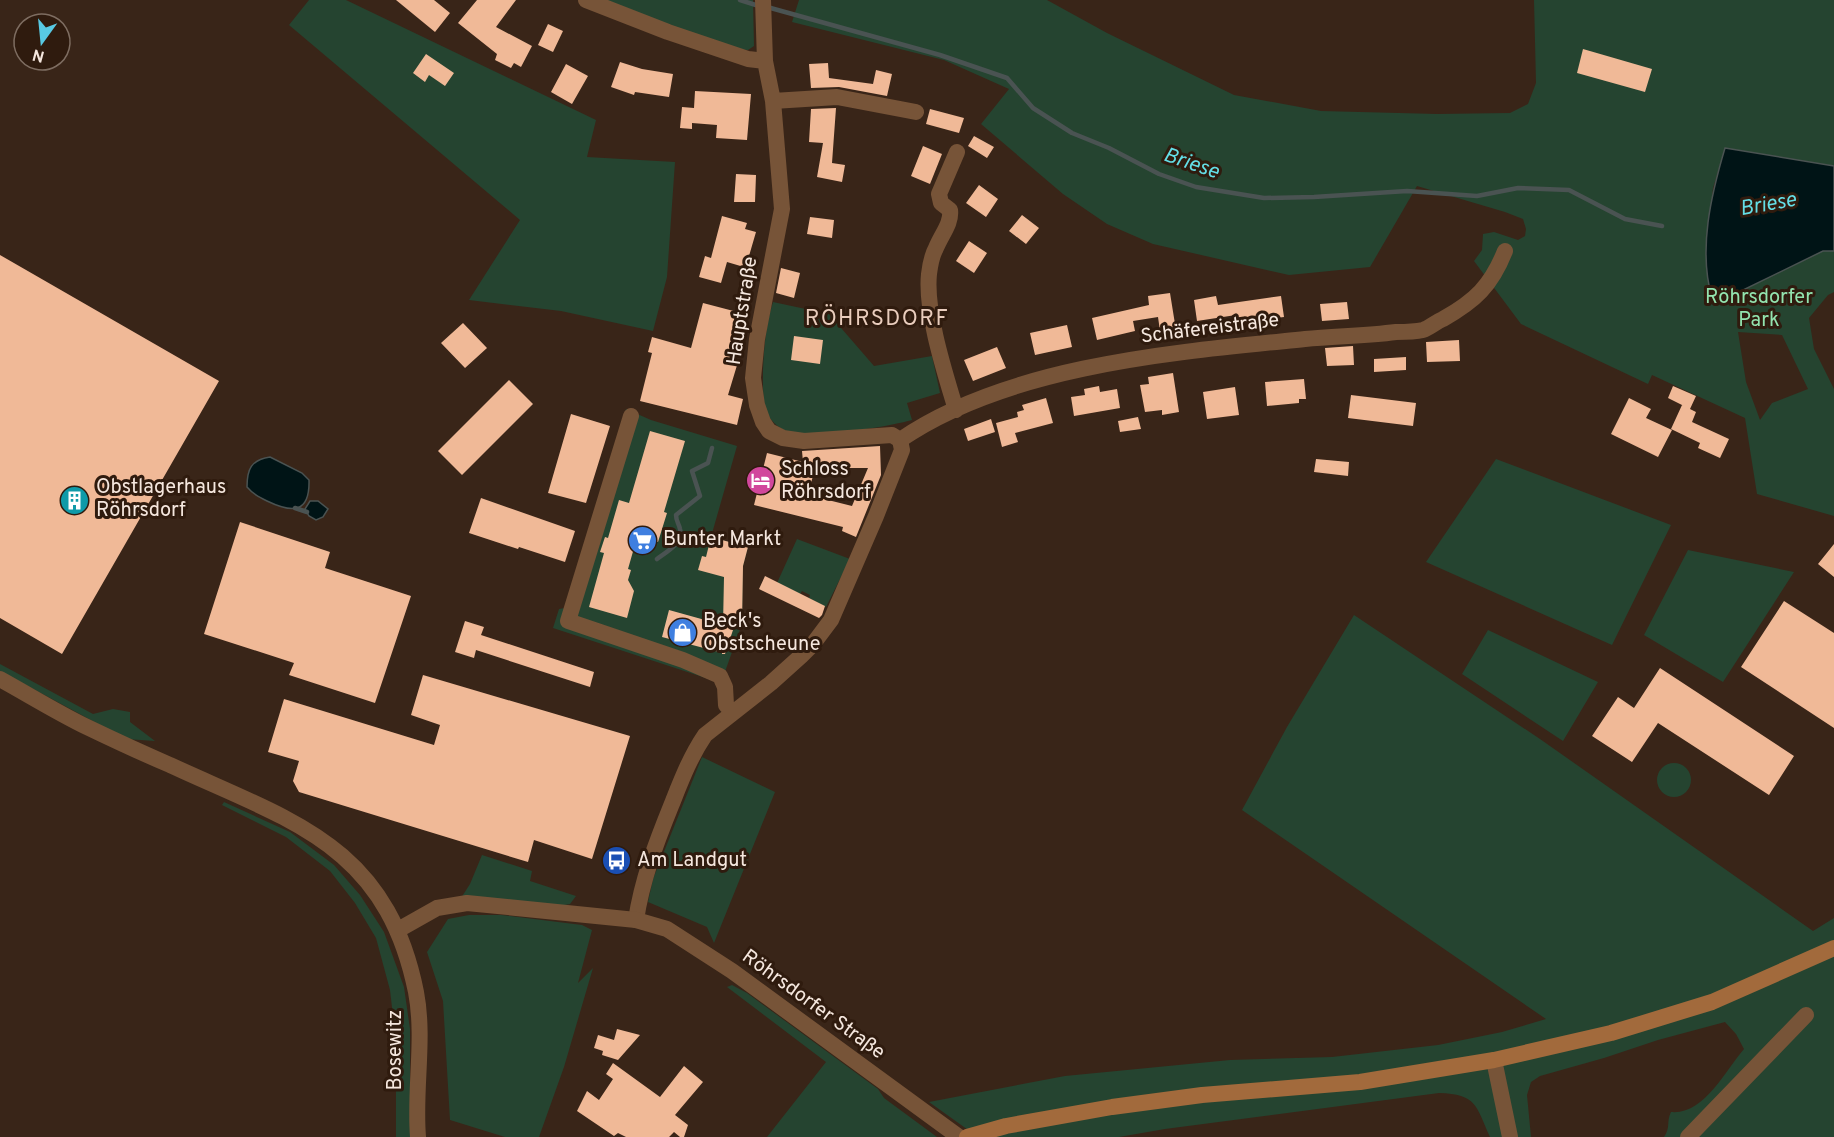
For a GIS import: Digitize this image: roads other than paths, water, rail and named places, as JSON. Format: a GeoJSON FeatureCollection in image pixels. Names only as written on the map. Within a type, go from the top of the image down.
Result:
{"type":"FeatureCollection","features":[{"type":"Feature","properties":{"kind":"main road"},"geometry":{"type":"LineString","coordinates":[[967,1137],[1006,1126],[1112,1107],[1202,1095],[1360,1082],[1494,1060],[1611,1033],[1712,1002],[1834,948]]}},
{"type":"Feature","properties":{"kind":"street"},"geometry":{"type":"LineString","coordinates":[[586,0],[668,33],[748,59],[765,61]]}},
{"type":"Feature","properties":{"kind":"street","name":"Hauptstraße"},"geometry":{"type":"LineString","coordinates":[[763,8],[765,61],[774,100],[782,209],[755,359],[754,393],[762,422],[769,430],[783,438],[804,441],[892,435],[900,440]]}},
{"type":"Feature","properties":{"kind":"street"},"geometry":{"type":"LineString","coordinates":[[774,100],[837,97],[916,112]]}},
{"type":"Feature","properties":{"kind":"street"},"geometry":{"type":"LineString","coordinates":[[956,410],[935,329],[929,283],[935,250],[951,217],[950,210],[941,203],[939,194],[957,152]]}},
{"type":"Feature","properties":{"kind":"street","name":"Schäfereistraße"},"geometry":{"type":"LineString","coordinates":[[900,440],[956,410],[995,394],[1058,374],[1146,357],[1309,339],[1423,330],[1473,301],[1497,270],[1505,251]]}},
{"type":"Feature","properties":{"kind":"street"},"geometry":{"type":"LineString","coordinates":[[631,416],[568,621],[692,663],[720,675],[725,687],[726,705],[733,713]]}},
{"type":"Feature","properties":{"kind":"street"},"geometry":{"type":"LineString","coordinates":[[636,920],[644,876],[688,762],[705,735],[801,656],[831,620],[902,450],[900,440]]}},
{"type":"Feature","properties":{"kind":"street","name":"Bosewitz"},"geometry":{"type":"LineString","coordinates":[[0,679],[86,726],[264,806],[306,828],[339,852],[373,888],[398,930],[416,993],[419,1029],[418,1137]]}},
{"type":"Feature","properties":{"kind":"street","name":"Röhrsdorfer Straße"},"geometry":{"type":"LineString","coordinates":[[398,930],[437,908],[467,903],[636,920],[667,930],[691,943],[959,1137]]}},
{"type":"Feature","properties":{"kind":"street"},"geometry":{"type":"LineString","coordinates":[[1688,1137],[1806,1015]]}},
{"type":"Feature","properties":{"kind":"street"},"geometry":{"type":"LineString","coordinates":[[1494,1060],[1510,1137]]}},
{"type":"Feature","properties":{"kind":"water"},"geometry":{"type":"Polygon","coordinates":[[[1725,148],[1834,166],[1834,251],[1823,251],[1737,293],[1712,298],[1708,280],[1706,242],[1711,203],[1725,148]]]}},
{"type":"Feature","properties":{"kind":"water"},"geometry":{"type":"Polygon","coordinates":[[[270,457],[302,473],[309,480],[309,491],[303,505],[292,509],[284,508],[261,498],[247,487],[251,466],[258,460],[270,457]]]}},
{"type":"Feature","properties":{"kind":"water"},"geometry":{"type":"Polygon","coordinates":[[[310,501],[318,501],[328,509],[323,517],[316,520],[309,516],[305,509],[310,501]]]}},
{"type":"Feature","properties":{"kind":"waterway","name":"Briese"},"geometry":{"type":"LineString","coordinates":[[740,0],[759,6]]}},
{"type":"Feature","properties":{"kind":"waterway","name":"Briese"},"geometry":{"type":"LineString","coordinates":[[767,7],[940,55],[1007,78],[1033,108],[1072,133],[1109,148],[1159,174],[1196,187],[1264,198],[1407,191],[1477,196],[1518,188],[1569,190],[1625,219],[1662,226]]}},
{"type":"Feature","properties":{"kind":"waterway"},"geometry":{"type":"LineString","coordinates":[[657,559],[673,547],[679,539],[681,534],[676,515],[700,496],[692,471],[708,463],[712,448]]}},
{"type":"Feature","properties":{"kind":"waterway"},"geometry":{"type":"LineString","coordinates":[[295,508],[307,512]]}},
{"type":"Feature","properties":{"kind":"place","name":"Schloss Röhrsdorf"},"geometry":{"type":"Point","coordinates":[760,481]}},
{"type":"Feature","properties":{"kind":"place","name":"Obstlagerhaus Röhrsdorf"},"geometry":{"type":"Point","coordinates":[75,500]}},
{"type":"Feature","properties":{"kind":"place","name":"Bunter Markt"},"geometry":{"type":"Point","coordinates":[642,540]}},
{"type":"Feature","properties":{"kind":"place","name":"Beck's Obstscheune"},"geometry":{"type":"Point","coordinates":[682,633]}},
{"type":"Feature","properties":{"kind":"place","name":"Am Landgut"},"geometry":{"type":"Point","coordinates":[616,861]}},
{"type":"Feature","properties":{"kind":"district","name":"RÖHRSDORF"},"geometry":{"type":"Point","coordinates":[877,319]}},
{"type":"Feature","properties":{"kind":"park label","name":"Röhrsdorfer Park"},"geometry":{"type":"Point","coordinates":[1759,310]}}]}
